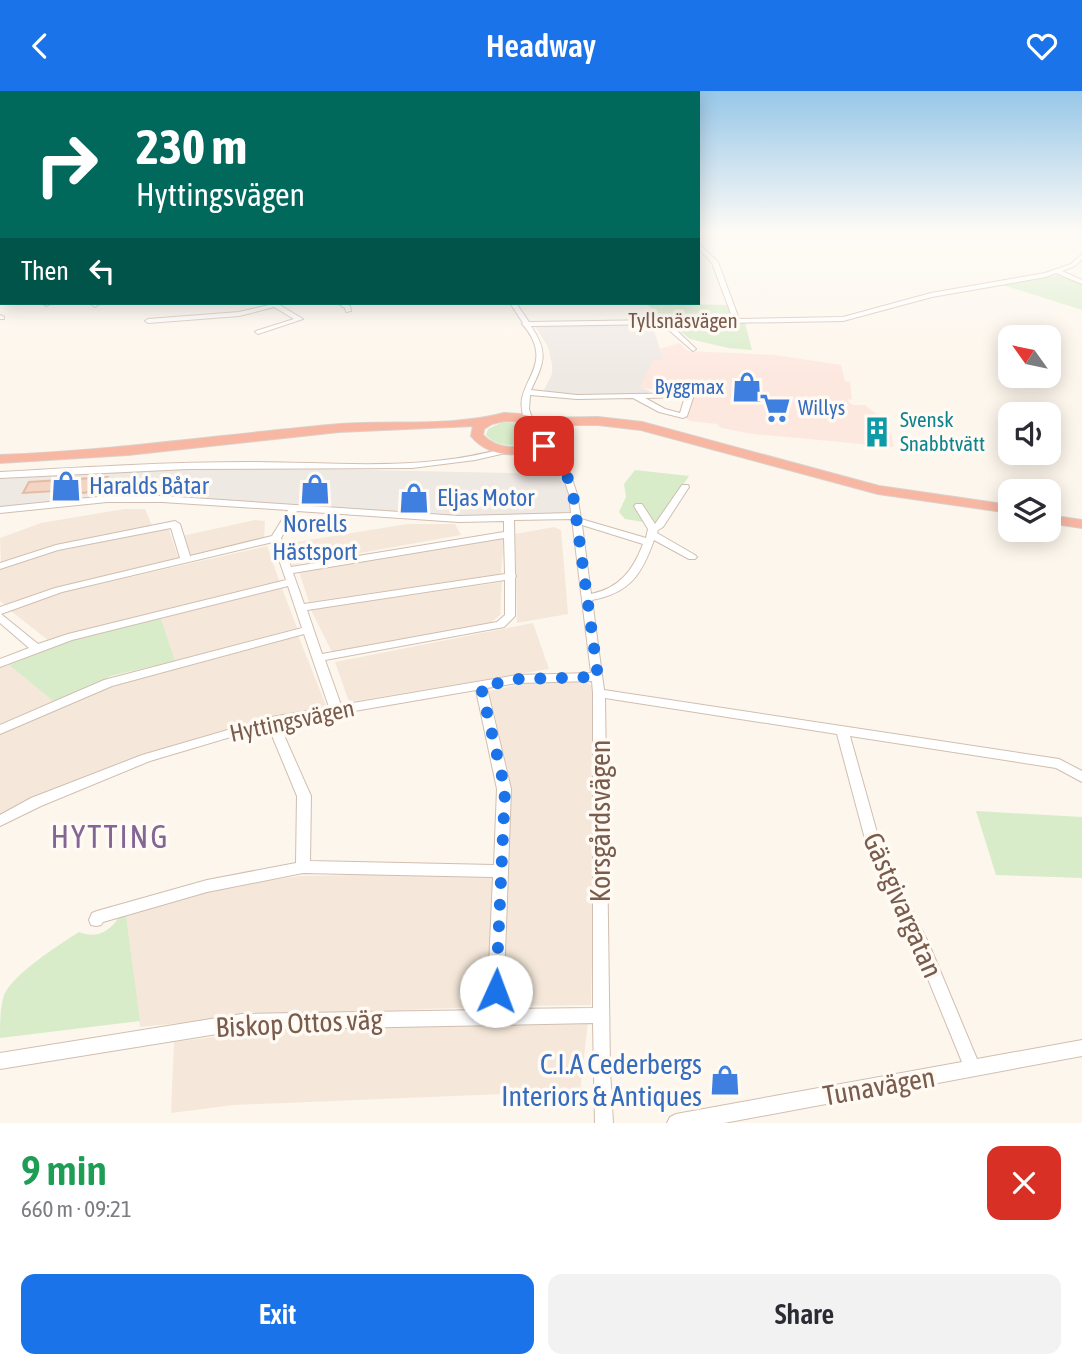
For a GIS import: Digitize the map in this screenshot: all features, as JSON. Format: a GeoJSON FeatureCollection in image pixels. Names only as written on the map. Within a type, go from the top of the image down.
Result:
{"type":"FeatureCollection","features":[{"type":"Feature","properties":{"kind":"highway"},"geometry":{"type":"LineString","coordinates":[[478,439],[478,428],[498,419]]}},
{"type":"Feature","properties":{"kind":"highway"},"geometry":{"type":"LineString","coordinates":[[0,461],[129,451],[365,426],[456,424],[498,419],[629,423],[843,482],[998,510]]}},
{"type":"Feature","properties":{"kind":"highway"},"geometry":{"type":"LineString","coordinates":[[533,420],[547,430],[545,439]]}},
{"type":"Feature","properties":{"kind":"highway"},"geometry":{"type":"LineString","coordinates":[[0,461],[130,455],[363,429],[458,430],[511,450],[588,425],[626,427],[876,494],[998,510]]}},
{"type":"Feature","properties":{"kind":"highway"},"geometry":{"type":"LineString","coordinates":[[1061,519],[1082,521]]}},
{"type":"Feature","properties":{"kind":"street"},"geometry":{"type":"LineString","coordinates":[[722,281],[737,321]]}},
{"type":"Feature","properties":{"kind":"street","name":"Tyllsnäsvägen"},"geometry":{"type":"LineString","coordinates":[[525,324],[844,319],[931,295],[1003,281]]}},
{"type":"Feature","properties":{"kind":"street"},"geometry":{"type":"LineString","coordinates":[[148,321],[239,314],[270,305]]}},
{"type":"Feature","properties":{"kind":"street"},"geometry":{"type":"LineString","coordinates":[[258,332],[299,321],[300,319],[275,305]]}},
{"type":"Feature","properties":{"kind":"street"},"geometry":{"type":"LineString","coordinates":[[344,305],[348,307],[348,311]]}},
{"type":"Feature","properties":{"kind":"street"},"geometry":{"type":"LineString","coordinates":[[514,305],[540,349],[525,396],[524,409],[533,420]]}},
{"type":"Feature","properties":{"kind":"street"},"geometry":{"type":"LineString","coordinates":[[662,320],[692,349]]}},
{"type":"Feature","properties":{"kind":"street"},"geometry":{"type":"LineString","coordinates":[[498,419],[525,396],[690,395],[683,416],[657,410],[634,396]]}},
{"type":"Feature","properties":{"kind":"street"},"geometry":{"type":"LineString","coordinates":[[459,461],[474,452],[478,439]]}},
{"type":"Feature","properties":{"kind":"street","name":"Korsgårdsvägen"},"geometry":{"type":"LineString","coordinates":[[545,439],[569,477],[598,677],[604,1123]]}},
{"type":"Feature","properties":{"kind":"street"},"geometry":{"type":"LineString","coordinates":[[0,475],[249,465],[414,467],[511,450],[544,459],[569,477]]}},
{"type":"Feature","properties":{"kind":"street"},"geometry":{"type":"LineString","coordinates":[[587,597],[613,593],[622,586],[643,561],[651,535],[685,487]]}},
{"type":"Feature","properties":{"kind":"street"},"geometry":{"type":"LineString","coordinates":[[0,510],[107,499],[162,499],[459,519],[577,518],[651,535],[692,557]]}},
{"type":"Feature","properties":{"kind":"street"},"geometry":{"type":"LineString","coordinates":[[639,506],[651,535]]}},
{"type":"Feature","properties":{"kind":"street"},"geometry":{"type":"LineString","coordinates":[[0,611],[59,590],[276,538],[294,508]]}},
{"type":"Feature","properties":{"kind":"street"},"geometry":{"type":"LineString","coordinates":[[318,658],[500,625],[510,616],[509,519]]}},
{"type":"Feature","properties":{"kind":"street"},"geometry":{"type":"LineString","coordinates":[[0,566],[56,548],[175,524],[186,560]]}},
{"type":"Feature","properties":{"kind":"street"},"geometry":{"type":"LineString","coordinates":[[0,663],[68,637],[290,577],[509,534]]}},
{"type":"Feature","properties":{"kind":"street"},"geometry":{"type":"LineString","coordinates":[[276,538],[336,709]]}},
{"type":"Feature","properties":{"kind":"street"},"geometry":{"type":"LineString","coordinates":[[301,608],[511,576]]}},
{"type":"Feature","properties":{"kind":"street"},"geometry":{"type":"LineString","coordinates":[[0,617],[37,649]]}},
{"type":"Feature","properties":{"kind":"street"},"geometry":{"type":"LineString","coordinates":[[0,730],[108,683],[307,630]]}},
{"type":"Feature","properties":{"kind":"street","name":"Hyttingsvägen"},"geometry":{"type":"LineString","coordinates":[[0,821],[36,802],[146,758],[272,721],[516,679],[598,677]]}},
{"type":"Feature","properties":{"kind":"street"},"geometry":{"type":"LineString","coordinates":[[481,687],[505,789],[495,1015]]}},
{"type":"Feature","properties":{"kind":"street"},"geometry":{"type":"LineString","coordinates":[[599,693],[1059,764],[1082,778]]}},
{"type":"Feature","properties":{"kind":"street"},"geometry":{"type":"LineString","coordinates":[[272,721],[304,796],[303,867]]}},
{"type":"Feature","properties":{"kind":"street","name":"Gästgivargatan"},"geometry":{"type":"LineString","coordinates":[[843,732],[876,854],[921,944],[973,1069]]}},
{"type":"Feature","properties":{"kind":"street"},"geometry":{"type":"LineString","coordinates":[[96,920],[97,917],[207,886],[303,867],[500,870]]}},
{"type":"Feature","properties":{"kind":"street","name":"Biskop Ottos väg"},"geometry":{"type":"LineString","coordinates":[[0,1061],[242,1022],[601,1015]]}},
{"type":"Feature","properties":{"kind":"street","name":"Tunavägen"},"geometry":{"type":"LineString","coordinates":[[676,1123],[1082,1048]]}},
{"type":"Feature","properties":{"kind":"shaded area"},"geometry":{"type":"Polygon","coordinates":[[[652,324],[663,359],[653,360],[640,387],[650,391],[646,394],[583,395],[543,392],[552,374],[552,364],[548,347],[535,326],[652,324]]]}},
{"type":"Feature","properties":{"kind":"shaded area"},"geometry":{"type":"Polygon","coordinates":[[[679,343],[688,351],[775,355],[841,365],[845,381],[850,382],[852,400],[848,399],[849,402],[853,405],[865,405],[888,423],[894,447],[753,434],[721,428],[717,424],[690,421],[683,416],[690,395],[630,386],[636,356],[679,343]]]}},
{"type":"Feature","properties":{"kind":"shaded area"},"geometry":{"type":"Polygon","coordinates":[[[273,468],[558,474],[570,494],[577,516],[459,519],[107,499],[0,510],[0,479],[148,469],[273,468]]]}},
{"type":"Feature","properties":{"kind":"shaded area"},"geometry":{"type":"Polygon","coordinates":[[[124,509],[145,509],[152,526],[1,564],[0,538],[41,523],[124,509]]]}},
{"type":"Feature","properties":{"kind":"shaded area"},"geometry":{"type":"Polygon","coordinates":[[[255,520],[265,521],[264,540],[190,557],[182,536],[255,520]]]}},
{"type":"Feature","properties":{"kind":"shaded area"},"geometry":{"type":"Polygon","coordinates":[[[407,524],[455,524],[461,535],[293,565],[285,544],[407,524]]]}},
{"type":"Feature","properties":{"kind":"shaded area"},"geometry":{"type":"Polygon","coordinates":[[[168,527],[179,560],[7,606],[0,601],[0,569],[49,553],[168,527]]]}},
{"type":"Feature","properties":{"kind":"shaded area"},"geometry":{"type":"Polygon","coordinates":[[[554,527],[561,530],[568,614],[517,623],[515,534],[554,527]]]}},
{"type":"Feature","properties":{"kind":"shaded area"},"geometry":{"type":"Polygon","coordinates":[[[504,537],[501,574],[309,602],[299,572],[504,537]]]}},
{"type":"Feature","properties":{"kind":"shaded area"},"geometry":{"type":"Polygon","coordinates":[[[267,546],[280,583],[78,631],[49,641],[11,611],[60,593],[267,546]]]}},
{"type":"Feature","properties":{"kind":"shaded area"},"geometry":{"type":"Polygon","coordinates":[[[502,582],[500,615],[489,624],[332,652],[311,610],[502,582]]]}},
{"type":"Feature","properties":{"kind":"shaded area"},"geometry":{"type":"Polygon","coordinates":[[[282,588],[297,628],[175,661],[161,618],[282,588]]]}},
{"type":"Feature","properties":{"kind":"shaded area"},"geometry":{"type":"Polygon","coordinates":[[[533,623],[549,669],[349,702],[335,662],[533,623]]]}},
{"type":"Feature","properties":{"kind":"shaded area"},"geometry":{"type":"Polygon","coordinates":[[[298,635],[327,708],[127,762],[0,817],[0,734],[115,684],[298,635]]]}},
{"type":"Feature","properties":{"kind":"shaded area"},"geometry":{"type":"Polygon","coordinates":[[[9,665],[54,702],[0,726],[0,668],[9,665]]]}},
{"type":"Feature","properties":{"kind":"shaded area"},"geometry":{"type":"Polygon","coordinates":[[[539,680],[585,682],[593,686],[594,877],[591,1005],[511,1006],[505,997],[510,780],[489,691],[539,680]]]}},
{"type":"Feature","properties":{"kind":"shaded area"},"geometry":{"type":"Polygon","coordinates":[[[488,874],[493,880],[488,998],[480,1007],[252,1016],[140,1027],[126,915],[219,888],[300,876],[488,874]]]}},
{"type":"Feature","properties":{"kind":"shaded area"},"geometry":{"type":"Polygon","coordinates":[[[588,1022],[580,1091],[234,1105],[171,1113],[174,1042],[292,1027],[588,1022]]]}},
{"type":"Feature","properties":{"kind":"green space"},"geometry":{"type":"Polygon","coordinates":[[[1024,281],[1080,281],[1082,310],[1003,285],[1024,281]]]}},
{"type":"Feature","properties":{"kind":"green space"},"geometry":{"type":"Polygon","coordinates":[[[648,305],[726,305],[733,318],[745,323],[752,350],[728,348],[690,339],[648,305]]]}},
{"type":"Feature","properties":{"kind":"green space"},"geometry":{"type":"Polygon","coordinates":[[[503,422],[528,424],[519,429],[517,436],[526,443],[504,445],[494,442],[486,435],[488,429],[503,422]]]}},
{"type":"Feature","properties":{"kind":"green space"},"geometry":{"type":"Polygon","coordinates":[[[635,470],[689,476],[656,524],[625,519],[619,512],[626,497],[624,484],[635,470]]]}},
{"type":"Feature","properties":{"kind":"green space"},"geometry":{"type":"Polygon","coordinates":[[[161,618],[175,661],[111,676],[54,702],[9,665],[77,638],[161,618]]]}},
{"type":"Feature","properties":{"kind":"green space"},"geometry":{"type":"Polygon","coordinates":[[[976,811],[1082,817],[1082,878],[996,875],[976,811]]]}},
{"type":"Feature","properties":{"kind":"green space"},"geometry":{"type":"Polygon","coordinates":[[[126,915],[140,1021],[0,1038],[4,995],[17,978],[79,932],[91,935],[102,933],[119,917],[126,915]]]}},
{"type":"Feature","properties":{"kind":"building","name":"Haralds Båtar"},"geometry":{"type":"Polygon","coordinates":[[[108,477],[103,491],[69,494],[71,490],[23,493],[29,482],[108,477]]]}},
{"type":"Feature","properties":{"kind":"place","name":"Byggmax"},"geometry":{"type":"Point","coordinates":[747,387]}},
{"type":"Feature","properties":{"kind":"place","name":"Willys"},"geometry":{"type":"Point","coordinates":[775,408]}},
{"type":"Feature","properties":{"kind":"place","name":"Svensk Snabbtvätt"},"geometry":{"type":"Point","coordinates":[877,432]}},
{"type":"Feature","properties":{"kind":"place","name":"Haralds Båtar"},"geometry":{"type":"Point","coordinates":[66,486]}},
{"type":"Feature","properties":{"kind":"place","name":"Norells Hästsport"},"geometry":{"type":"Point","coordinates":[315,489]}},
{"type":"Feature","properties":{"kind":"place","name":"Eljas Motor"},"geometry":{"type":"Point","coordinates":[414,498]}},
{"type":"Feature","properties":{"kind":"place","name":"C.I.A Cederbergs Interiors & Antiques"},"geometry":{"type":"Point","coordinates":[725,1080]}},
{"type":"Feature","properties":{"kind":"district","name":"HYTTING"},"geometry":{"type":"Point","coordinates":[110,837]}},
{"type":"Feature","properties":{"kind":"route"},"geometry":{"type":"LineString","coordinates":[[496,991],[505,789],[481,687],[516,679],[598,677],[573,494],[565,470],[544,446]]}}]}
